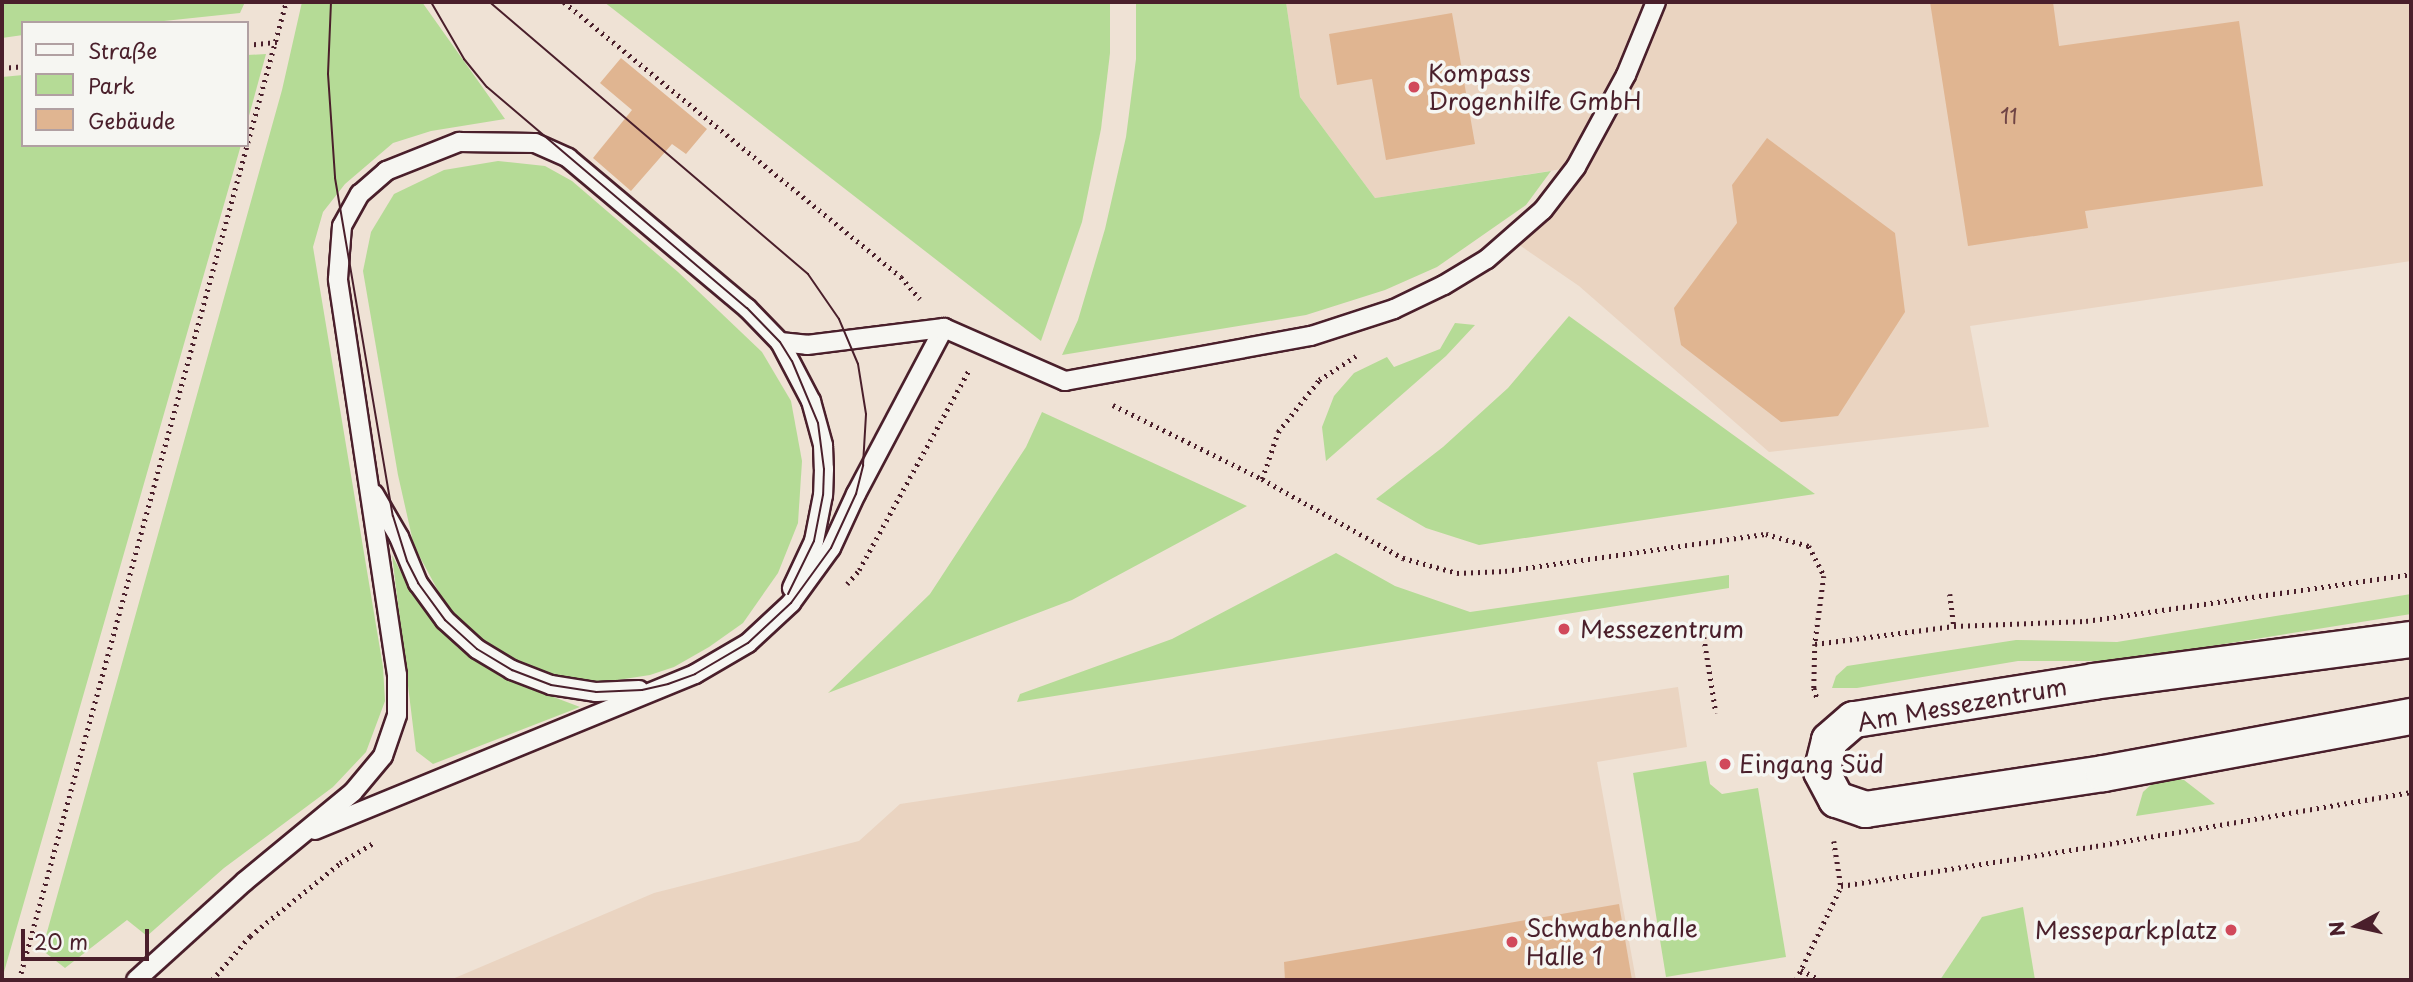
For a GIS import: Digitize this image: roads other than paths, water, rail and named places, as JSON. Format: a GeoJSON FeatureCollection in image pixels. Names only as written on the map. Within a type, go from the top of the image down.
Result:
{"type":"FeatureCollection","features":[{"type":"Feature","properties":{"kind":"street","name":"Am Messezentrum"},"geometry":{"type":"LineString","coordinates":[[2411,639],[2094,681],[1853,719],[1829,740],[1821,771],[1836,799],[1865,810],[2103,773],[2411,716]]}},
{"type":"Feature","properties":{"kind":"lane"},"geometry":{"type":"LineString","coordinates":[[780,342],[807,345],[944,328],[1065,382],[1311,336],[1394,309],[1444,285],[1487,259],[1543,210],[1576,167],[1626,75],[1656,2]]}},
{"type":"Feature","properties":{"kind":"lane"},"geometry":{"type":"LineString","coordinates":[[136,980],[295,838],[352,792],[383,756],[397,715],[397,675],[338,279],[342,226],[360,194],[386,171],[424,153],[459,142],[535,143],[568,158],[747,308],[780,342],[803,381],[818,423],[824,469],[820,517],[806,562],[785,599],[755,633],[721,660]]}},
{"type":"Feature","properties":{"kind":"lane"},"geometry":{"type":"LineString","coordinates":[[295,838],[668,684],[721,660],[748,643],[773,621],[818,569],[944,328]]}},
{"type":"Feature","properties":{"kind":"lane"},"geometry":{"type":"LineString","coordinates":[[369,485],[399,537],[418,583],[431,603],[460,635],[494,661],[530,678],[573,690],[621,692],[668,684]]}},
{"type":"Feature","properties":{"kind":"tram line"},"geometry":{"type":"LineString","coordinates":[[331,2],[328,74],[335,178],[393,516],[407,561],[418,583],[445,620],[477,649],[512,670],[551,685],[596,692],[642,690],[668,684],[695,674],[748,643],[791,603],[831,548],[856,494],[863,465],[866,414],[858,364],[839,319],[808,274],[490,2]]}},
{"type":"Feature","properties":{"kind":"tram line"},"geometry":{"type":"LineString","coordinates":[[431,2],[464,59],[487,87],[747,308],[780,342],[792,361],[818,423],[824,469],[823,495],[814,541],[788,594]]}},
{"type":"Feature","properties":{"kind":"place","name":"Kompass Drogenhilfe GmbH"},"geometry":{"type":"Point","coordinates":[1414,87]}},
{"type":"Feature","properties":{"kind":"place","name":"Messezentrum"},"geometry":{"type":"Point","coordinates":[1564,629]}},
{"type":"Feature","properties":{"kind":"place","name":"Eingang Süd"},"geometry":{"type":"Point","coordinates":[1725,764]}},
{"type":"Feature","properties":{"kind":"place","name":"Messeparkplatz"},"geometry":{"type":"Point","coordinates":[2231,930]}},
{"type":"Feature","properties":{"kind":"place","name":"Schwabenhalle Halle 1"},"geometry":{"type":"Point","coordinates":[1512,942]}}]}
